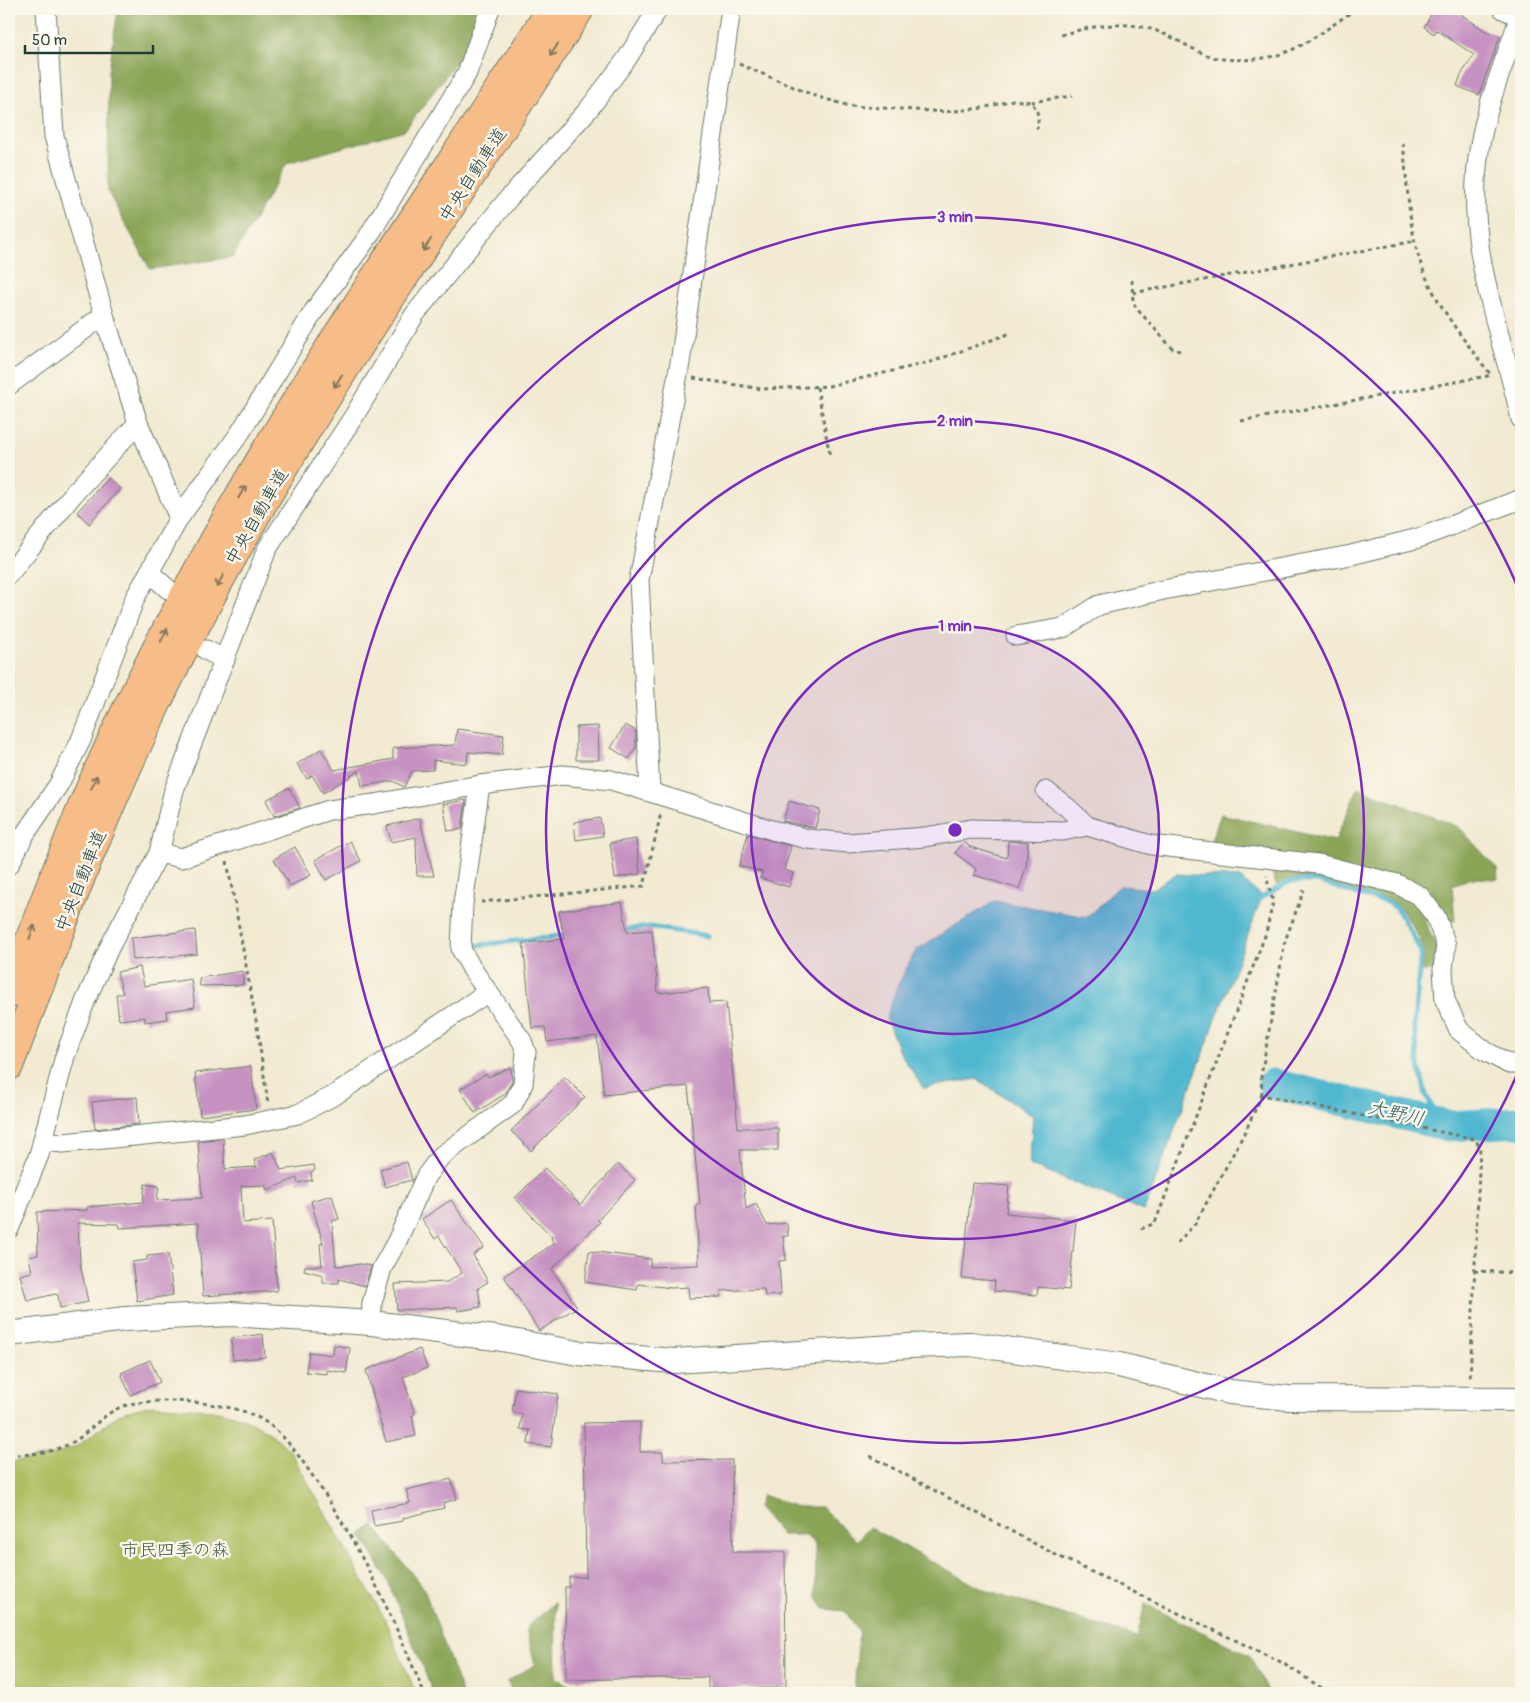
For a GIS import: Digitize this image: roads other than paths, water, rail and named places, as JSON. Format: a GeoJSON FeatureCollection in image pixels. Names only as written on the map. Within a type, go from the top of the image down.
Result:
{"type":"FeatureCollection","features":[{"type":"Feature","properties":{"kind":"highway","name":"中央自動車道"},"geometry":{"type":"LineString","coordinates":[[9,994],[64,849],[122,719],[170,622],[226,519],[340,330],[551,9]]}},
{"type":"Feature","properties":{"kind":"highway","name":"中央自動車道"},"geometry":{"type":"LineString","coordinates":[[9,1066],[90,855],[146,728],[191,636],[244,537],[362,342],[469,182],[580,9]]}},
{"type":"Feature","properties":{"kind":"street"},"geometry":{"type":"LineString","coordinates":[[46,9],[54,136],[104,316],[138,423],[179,518]]}},
{"type":"Feature","properties":{"kind":"street"},"geometry":{"type":"LineString","coordinates":[[9,865],[25,834],[59,784],[81,740],[135,598],[179,518],[240,432],[314,311],[368,237],[467,72],[490,9]]}},
{"type":"Feature","properties":{"kind":"street"},"geometry":{"type":"LineString","coordinates":[[9,1229],[18,1211],[43,1141],[64,1056],[110,946],[159,853],[174,790],[267,549],[354,416],[415,314],[508,199],[588,110],[626,60],[658,9]]}},
{"type":"Feature","properties":{"kind":"street"},"geometry":{"type":"LineString","coordinates":[[658,793],[639,580],[678,376],[730,9]]}},
{"type":"Feature","properties":{"kind":"street"},"geometry":{"type":"LineString","coordinates":[[1515,13],[1478,150],[1476,182],[1479,250],[1500,374],[1521,416]]}},
{"type":"Feature","properties":{"kind":"street"},"geometry":{"type":"LineString","coordinates":[[9,385],[104,316]]}},
{"type":"Feature","properties":{"kind":"street"},"geometry":{"type":"LineString","coordinates":[[9,574],[75,492],[138,423]]}},
{"type":"Feature","properties":{"kind":"street"},"geometry":{"type":"LineString","coordinates":[[1016,636],[1063,628],[1098,605],[1223,577],[1352,555],[1419,538],[1521,500]]}},
{"type":"Feature","properties":{"kind":"street"},"geometry":{"type":"LineString","coordinates":[[150,573],[168,589]]}},
{"type":"Feature","properties":{"kind":"street"},"geometry":{"type":"LineString","coordinates":[[206,650],[225,660]]}},
{"type":"Feature","properties":{"kind":"street"},"geometry":{"type":"LineString","coordinates":[[159,853],[181,858],[329,810],[480,785],[563,775],[611,780],[658,793],[772,830],[808,838],[848,843],[925,837],[970,829],[1063,831],[1087,826]]}},
{"type":"Feature","properties":{"kind":"street"},"geometry":{"type":"LineString","coordinates":[[371,1323],[372,1303],[382,1268],[397,1241],[426,1176],[441,1156],[513,1104],[523,1084],[526,1052],[524,1046],[461,949],[463,904],[480,785]]}},
{"type":"Feature","properties":{"kind":"street"},"geometry":{"type":"LineString","coordinates":[[1046,791],[1087,826],[1151,845],[1318,864],[1397,884],[1420,896],[1436,917],[1446,945],[1443,968],[1445,1000],[1459,1030],[1485,1051],[1509,1064],[1521,1064]]}},
{"type":"Feature","properties":{"kind":"street"},"geometry":{"type":"LineString","coordinates":[[43,1141],[63,1143],[270,1121],[298,1114],[335,1095],[488,992]]}},
{"type":"Feature","properties":{"kind":"street"},"geometry":{"type":"LineString","coordinates":[[9,1334],[125,1319],[230,1314],[371,1323],[496,1338],[578,1353],[674,1361],[909,1346],[971,1344],[1119,1365],[1230,1392],[1288,1398],[1521,1399]]}},
{"type":"Feature","properties":{"kind":"water"},"geometry":{"type":"Polygon","coordinates":[[[1176,874],[1240,878],[1262,897],[1144,1211],[1029,1165],[1033,1116],[977,1079],[923,1088],[899,1051],[886,1018],[896,989],[916,950],[995,901],[1087,917],[1120,886],[1152,889],[1176,874]]]}},
{"type":"Feature","properties":{"kind":"waterway"},"geometry":{"type":"LineString","coordinates":[[1257,900],[1291,881],[1318,881],[1357,895],[1383,900],[1397,908],[1421,951],[1414,1024],[1418,1061],[1426,1095],[1435,1113],[1444,1116],[1448,1126]]}},
{"type":"Feature","properties":{"kind":"waterway"},"geometry":{"type":"LineString","coordinates":[[620,930],[650,927],[708,936]]}},
{"type":"Feature","properties":{"kind":"waterway"},"geometry":{"type":"LineString","coordinates":[[470,946],[569,935]]}},
{"type":"Feature","properties":{"kind":"waterway","name":"大野川"},"geometry":{"type":"LineString","coordinates":[[1273,1084],[1448,1126],[1521,1122]]}},
{"type":"Feature","properties":{"kind":"park label","name":"市民四季の森"},"geometry":{"type":"Point","coordinates":[175,1550]}}]}
